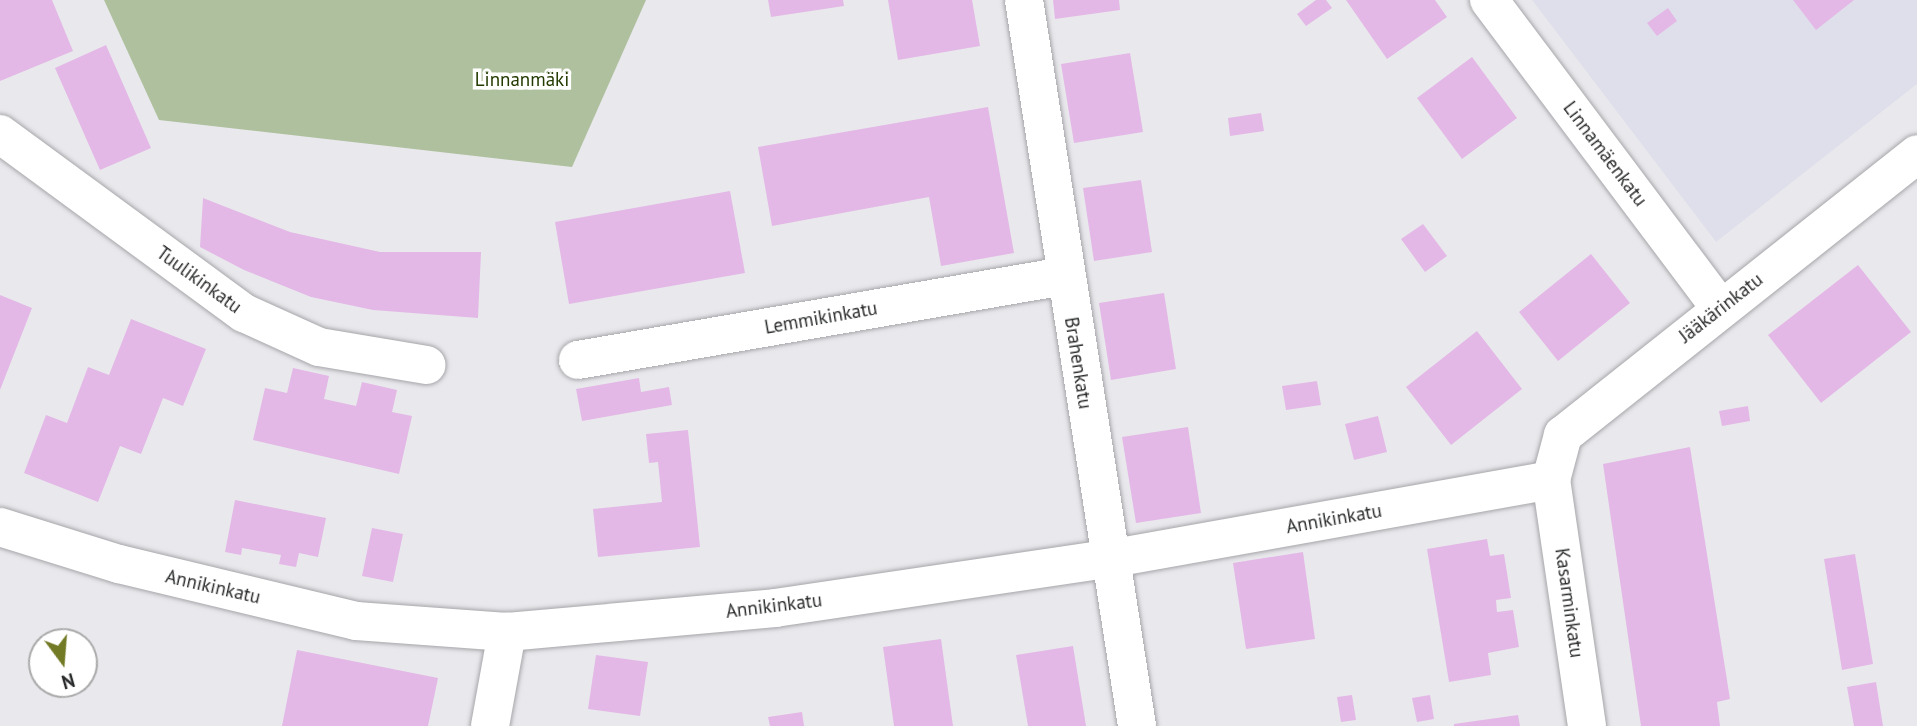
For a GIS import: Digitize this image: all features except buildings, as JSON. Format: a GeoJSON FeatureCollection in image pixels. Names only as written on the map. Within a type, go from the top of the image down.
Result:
{"type":"FeatureCollection","features":[{"type":"Feature","properties":{"kind":"street","name":"Brahenkatu"},"geometry":{"type":"LineString","coordinates":[[1024,0],[1108,559],[1137,726]]}},
{"type":"Feature","properties":{"kind":"street","name":"Linnamäenkatu"},"geometry":{"type":"LineString","coordinates":[[1489,0],[1720,308]]}},
{"type":"Feature","properties":{"kind":"street","name":"Tuulikinkatu"},"geometry":{"type":"LineString","coordinates":[[0,135],[244,313],[319,347],[426,365]]}},
{"type":"Feature","properties":{"kind":"street","name":"Jääkärinkatu"},"geometry":{"type":"LineString","coordinates":[[1551,480],[1563,435],[1917,154]]}},
{"type":"Feature","properties":{"kind":"street","name":"Lemmikinkatu"},"geometry":{"type":"LineString","coordinates":[[578,360],[1065,276]]}},
{"type":"Feature","properties":{"kind":"street","name":"Annikinkatu"},"geometry":{"type":"LineString","coordinates":[[0,527],[119,564],[355,621],[507,632],[775,608],[1108,559],[1551,480]]}},
{"type":"Feature","properties":{"kind":"street","name":"Kasarminkatu"},"geometry":{"type":"LineString","coordinates":[[1551,480],[1587,726]]}},
{"type":"Feature","properties":{"kind":"street"},"geometry":{"type":"LineString","coordinates":[[490,726],[507,632]]}},
{"type":"Feature","properties":{"kind":"shaded area"},"geometry":{"type":"Polygon","coordinates":[[[1532,0],[1917,0],[1917,84],[1716,242],[1532,0]]]}},
{"type":"Feature","properties":{"kind":"green space","name":"Linnanmäki"},"geometry":{"type":"Polygon","coordinates":[[[104,0],[646,0],[572,167],[159,120],[104,0]]]}}]}
